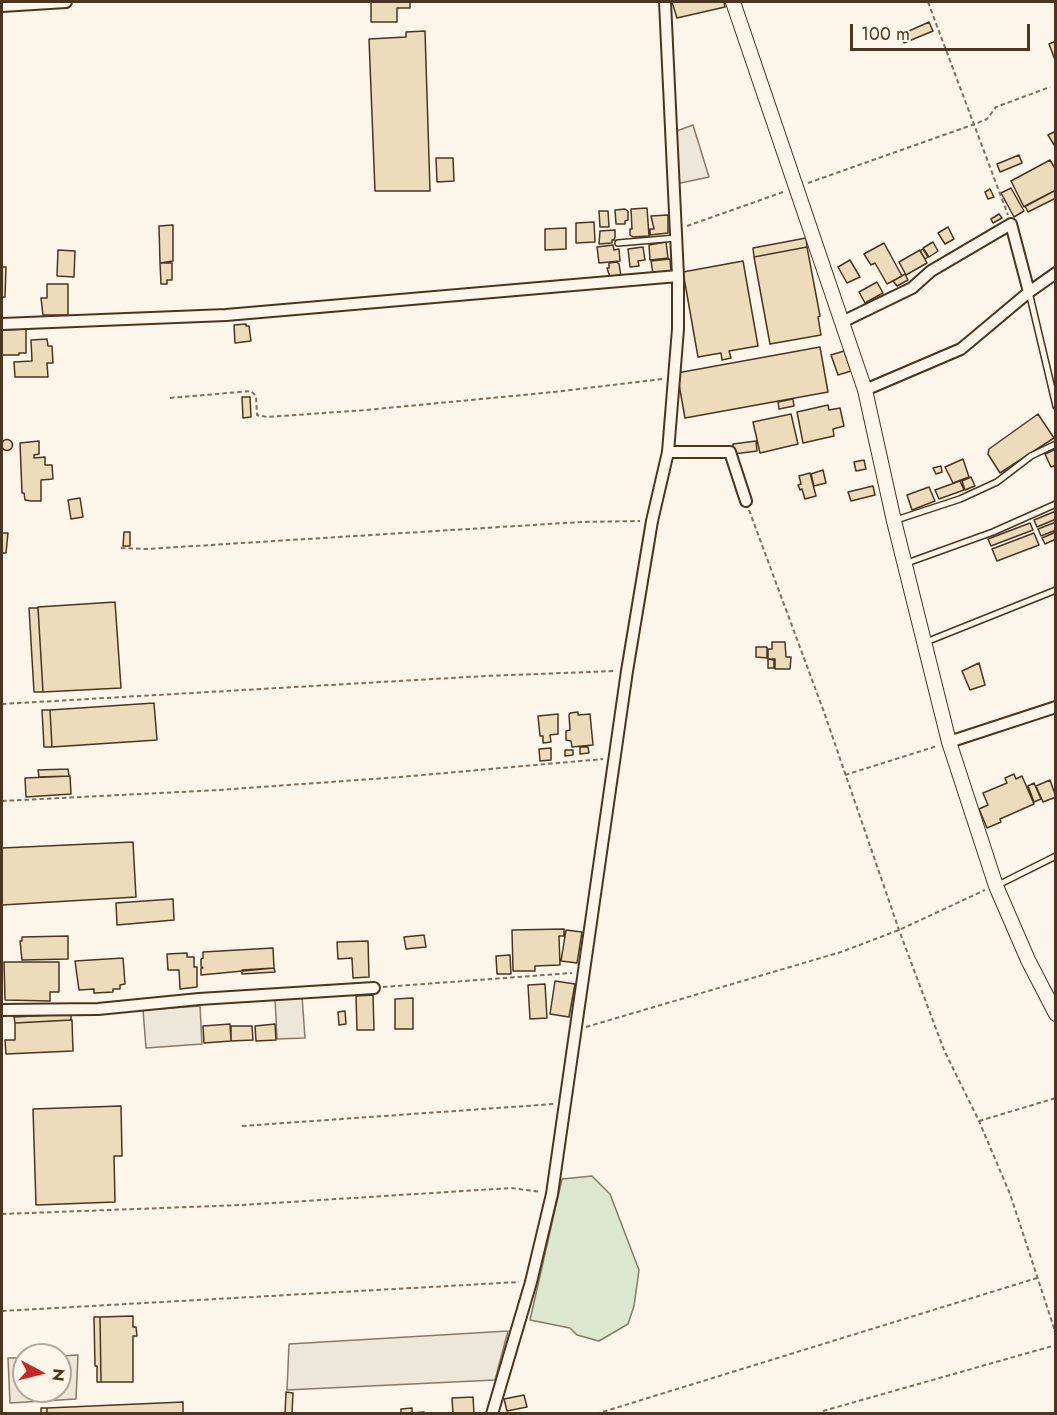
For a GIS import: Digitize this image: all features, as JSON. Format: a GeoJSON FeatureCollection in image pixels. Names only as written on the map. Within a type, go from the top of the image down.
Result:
{"type":"FeatureCollection","features":[{"type":"Feature","properties":{"kind":"street"},"geometry":{"type":"LineString","coordinates":[[2,6],[66,2]]}},
{"type":"Feature","properties":{"kind":"street"},"geometry":{"type":"LineString","coordinates":[[492,1413],[531,1282],[552,1194],[627,671],[652,521],[668,452],[678,329],[678,276],[665,2]]}},
{"type":"Feature","properties":{"kind":"street"},"geometry":{"type":"LineString","coordinates":[[733,2],[798,187],[865,390],[894,521],[948,742],[996,886],[1028,960],[1056,1014]]}},
{"type":"Feature","properties":{"kind":"street"},"geometry":{"type":"LineString","coordinates":[[842,322],[912,288],[931,271],[1011,224],[1029,292]]}},
{"type":"Feature","properties":{"kind":"street"},"geometry":{"type":"LineString","coordinates":[[865,390],[961,349],[1029,292],[1056,273]]}},
{"type":"Feature","properties":{"kind":"street"},"geometry":{"type":"LineString","coordinates":[[2,324],[226,315],[678,276]]}},
{"type":"Feature","properties":{"kind":"street"},"geometry":{"type":"LineString","coordinates":[[668,452],[730,452],[746,501]]}},
{"type":"Feature","properties":{"kind":"street"},"geometry":{"type":"LineString","coordinates":[[948,742],[1056,707]]}},
{"type":"Feature","properties":{"kind":"street"},"geometry":{"type":"LineString","coordinates":[[2,1010],[98,1009],[198,999],[374,988]]}},
{"type":"Feature","properties":{"kind":"lane"},"geometry":{"type":"LineString","coordinates":[[618,243],[676,234]]}},
{"type":"Feature","properties":{"kind":"lane"},"geometry":{"type":"LineString","coordinates":[[1029,292],[1056,406]]}},
{"type":"Feature","properties":{"kind":"lane"},"geometry":{"type":"LineString","coordinates":[[894,521],[960,499],[997,482],[1031,456],[1056,444]]}},
{"type":"Feature","properties":{"kind":"lane"},"geometry":{"type":"LineString","coordinates":[[905,564],[993,532],[1056,504]]}},
{"type":"Feature","properties":{"kind":"lane"},"geometry":{"type":"LineString","coordinates":[[924,643],[1056,590]]}},
{"type":"Feature","properties":{"kind":"lane"},"geometry":{"type":"LineString","coordinates":[[996,886],[1056,856]]}},
{"type":"Feature","properties":{"kind":"path"},"geometry":{"type":"LineString","coordinates":[[928,2],[1011,224]]}},
{"type":"Feature","properties":{"kind":"path"},"geometry":{"type":"LineString","coordinates":[[676,234],[798,187],[975,124],[987,119],[996,107],[1050,87]]}},
{"type":"Feature","properties":{"kind":"path"},"geometry":{"type":"LineString","coordinates":[[170,398],[251,391],[256,396],[257,415],[267,417],[554,392],[633,384],[674,377]]}},
{"type":"Feature","properties":{"kind":"path"},"geometry":{"type":"LineString","coordinates":[[746,501],[899,930],[944,1050],[979,1121],[1010,1194],[1056,1334]]}},
{"type":"Feature","properties":{"kind":"path"},"geometry":{"type":"LineString","coordinates":[[121,548],[147,549],[581,522],[652,521]]}},
{"type":"Feature","properties":{"kind":"path"},"geometry":{"type":"LineString","coordinates":[[2,704],[485,676],[627,671]]}},
{"type":"Feature","properties":{"kind":"path"},"geometry":{"type":"LineString","coordinates":[[845,775],[948,742]]}},
{"type":"Feature","properties":{"kind":"path"},"geometry":{"type":"LineString","coordinates":[[2,801],[400,777],[614,758]]}},
{"type":"Feature","properties":{"kind":"path"},"geometry":{"type":"LineString","coordinates":[[574,1030],[812,961],[899,930],[996,886]]}},
{"type":"Feature","properties":{"kind":"path"},"geometry":{"type":"LineString","coordinates":[[374,988],[584,972]]}},
{"type":"Feature","properties":{"kind":"path"},"geometry":{"type":"LineString","coordinates":[[979,1121],[1056,1098]]}},
{"type":"Feature","properties":{"kind":"path"},"geometry":{"type":"LineString","coordinates":[[242,1125],[564,1103]]}},
{"type":"Feature","properties":{"kind":"path"},"geometry":{"type":"LineString","coordinates":[[2,1214],[242,1205],[511,1188],[552,1194]]}},
{"type":"Feature","properties":{"kind":"path"},"geometry":{"type":"LineString","coordinates":[[596,1413],[1037,1278]]}},
{"type":"Feature","properties":{"kind":"path"},"geometry":{"type":"LineString","coordinates":[[2,1311],[531,1282]]}},
{"type":"Feature","properties":{"kind":"path"},"geometry":{"type":"LineString","coordinates":[[823,1411],[1056,1345]]}},
{"type":"Feature","properties":{"kind":"green space"},"geometry":{"type":"Polygon","coordinates":[[[592,1176],[610,1194],[639,1270],[634,1306],[628,1324],[599,1341],[577,1335],[570,1328],[530,1320],[562,1179],[592,1176]]]}},
{"type":"Feature","properties":{"kind":"shaded area"},"geometry":{"type":"Polygon","coordinates":[[[693,125],[709,177],[676,184],[674,132],[693,125]]]}},
{"type":"Feature","properties":{"kind":"shaded area"},"geometry":{"type":"Polygon","coordinates":[[[302,996],[305,1038],[277,1039],[275,998],[302,996]]]}},
{"type":"Feature","properties":{"kind":"shaded area"},"geometry":{"type":"Polygon","coordinates":[[[200,1006],[202,1044],[146,1048],[143,1010],[200,1006]]]}},
{"type":"Feature","properties":{"kind":"shaded area"},"geometry":{"type":"Polygon","coordinates":[[[508,1331],[495,1380],[287,1390],[289,1344],[508,1331]]]}},
{"type":"Feature","properties":{"kind":"shaded area"},"geometry":{"type":"Polygon","coordinates":[[[72,1355],[78,1355],[76,1399],[72,1399],[72,1355]]]}},
{"type":"Feature","properties":{"kind":"shaded area"},"geometry":{"type":"Polygon","coordinates":[[[8,1358],[12,1358],[12,1403],[10,1403],[8,1358]]]}},
{"type":"Feature","properties":{"kind":"building"},"geometry":{"type":"Polygon","coordinates":[[[371,2],[410,2],[410,8],[397,8],[397,22],[371,22],[371,2]]]}},
{"type":"Feature","properties":{"kind":"building"},"geometry":{"type":"Polygon","coordinates":[[[672,2],[724,2],[725,7],[677,18],[672,2]]]}},
{"type":"Feature","properties":{"kind":"building"},"geometry":{"type":"Polygon","coordinates":[[[929,22],[933,31],[904,43],[900,35],[929,22]]]}},
{"type":"Feature","properties":{"kind":"building"},"geometry":{"type":"Polygon","coordinates":[[[425,31],[430,191],[375,191],[369,39],[406,37],[406,32],[425,31]]]}},
{"type":"Feature","properties":{"kind":"building"},"geometry":{"type":"Polygon","coordinates":[[[1056,41],[1056,59],[1055,60],[1049,44],[1056,41]]]}},
{"type":"Feature","properties":{"kind":"building"},"geometry":{"type":"Polygon","coordinates":[[[1056,131],[1056,148],[1048,135],[1056,131]]]}},
{"type":"Feature","properties":{"kind":"building"},"geometry":{"type":"Polygon","coordinates":[[[1019,155],[1022,163],[1000,172],[997,164],[1019,155]]]}},
{"type":"Feature","properties":{"kind":"building"},"geometry":{"type":"Polygon","coordinates":[[[436,158],[453,158],[454,181],[437,182],[436,158]]]}},
{"type":"Feature","properties":{"kind":"building"},"geometry":{"type":"Polygon","coordinates":[[[1050,160],[1056,170],[1056,190],[1024,207],[1011,181],[1050,160]]]}},
{"type":"Feature","properties":{"kind":"building"},"geometry":{"type":"Polygon","coordinates":[[[1011,188],[1024,211],[1014,217],[1001,193],[1011,188]]]}},
{"type":"Feature","properties":{"kind":"building"},"geometry":{"type":"Polygon","coordinates":[[[990,189],[994,197],[988,199],[985,192],[990,189]]]}},
{"type":"Feature","properties":{"kind":"building"},"geometry":{"type":"Polygon","coordinates":[[[1056,190],[1056,198],[1028,212],[1025,206],[1056,190]]]}},
{"type":"Feature","properties":{"kind":"building"},"geometry":{"type":"Polygon","coordinates":[[[647,208],[649,236],[633,237],[630,235],[631,209],[647,208]]]}},
{"type":"Feature","properties":{"kind":"building"},"geometry":{"type":"Polygon","coordinates":[[[615,210],[628,211],[628,220],[625,224],[616,224],[615,210]]]}},
{"type":"Feature","properties":{"kind":"building"},"geometry":{"type":"Polygon","coordinates":[[[599,211],[608,211],[609,227],[600,227],[599,211]]]}},
{"type":"Feature","properties":{"kind":"building"},"geometry":{"type":"Polygon","coordinates":[[[999,214],[1002,218],[993,223],[991,219],[999,214]]]}},
{"type":"Feature","properties":{"kind":"building"},"geometry":{"type":"Polygon","coordinates":[[[668,215],[668,233],[650,235],[650,229],[654,229],[651,216],[668,215]]]}},
{"type":"Feature","properties":{"kind":"building"},"geometry":{"type":"Polygon","coordinates":[[[594,222],[595,242],[576,243],[576,223],[594,222]]]}},
{"type":"Feature","properties":{"kind":"building"},"geometry":{"type":"Polygon","coordinates":[[[173,225],[173,261],[160,263],[159,226],[173,225]]]}},
{"type":"Feature","properties":{"kind":"building"},"geometry":{"type":"Polygon","coordinates":[[[948,227],[954,239],[945,244],[938,233],[948,227]]]}},
{"type":"Feature","properties":{"kind":"building"},"geometry":{"type":"Polygon","coordinates":[[[566,228],[566,249],[545,250],[545,229],[566,228]]]}},
{"type":"Feature","properties":{"kind":"building"},"geometry":{"type":"Polygon","coordinates":[[[615,230],[612,243],[599,244],[600,231],[615,230]]]}},
{"type":"Feature","properties":{"kind":"building"},"geometry":{"type":"Polygon","coordinates":[[[806,238],[807,247],[754,257],[753,248],[806,238]]]}},
{"type":"Feature","properties":{"kind":"building"},"geometry":{"type":"Polygon","coordinates":[[[666,242],[668,258],[650,260],[649,245],[666,242]]]}},
{"type":"Feature","properties":{"kind":"building"},"geometry":{"type":"Polygon","coordinates":[[[933,242],[938,251],[929,257],[923,248],[933,242]]]}},
{"type":"Feature","properties":{"kind":"building"},"geometry":{"type":"Polygon","coordinates":[[[884,243],[902,276],[887,284],[875,263],[871,265],[864,254],[884,243]]]}},
{"type":"Feature","properties":{"kind":"building"},"geometry":{"type":"Polygon","coordinates":[[[613,245],[614,250],[619,249],[620,261],[599,263],[597,247],[613,245]]]}},
{"type":"Feature","properties":{"kind":"building"},"geometry":{"type":"Polygon","coordinates":[[[643,247],[645,260],[638,261],[639,266],[630,267],[628,249],[643,247]]]}},
{"type":"Feature","properties":{"kind":"building"},"geometry":{"type":"Polygon","coordinates":[[[807,247],[820,316],[818,317],[821,335],[770,344],[754,257],[807,247]]]}},
{"type":"Feature","properties":{"kind":"building"},"geometry":{"type":"Polygon","coordinates":[[[923,249],[928,257],[925,259],[920,251],[923,249]]]}},
{"type":"Feature","properties":{"kind":"building"},"geometry":{"type":"Polygon","coordinates":[[[58,250],[75,251],[74,277],[57,276],[58,250]]]}},
{"type":"Feature","properties":{"kind":"building"},"geometry":{"type":"Polygon","coordinates":[[[920,250],[927,263],[906,275],[899,262],[920,250]]]}},
{"type":"Feature","properties":{"kind":"building"},"geometry":{"type":"Polygon","coordinates":[[[670,259],[671,272],[653,274],[651,261],[670,259]]]}},
{"type":"Feature","properties":{"kind":"building"},"geometry":{"type":"Polygon","coordinates":[[[850,260],[860,277],[847,283],[838,267],[850,260]]]}},
{"type":"Feature","properties":{"kind":"building"},"geometry":{"type":"Polygon","coordinates":[[[743,261],[758,346],[729,351],[731,358],[722,360],[721,353],[698,357],[683,272],[743,261]]]}},
{"type":"Feature","properties":{"kind":"building"},"geometry":{"type":"Polygon","coordinates":[[[617,262],[621,276],[611,280],[607,268],[609,268],[609,263],[617,262]]]}},
{"type":"Feature","properties":{"kind":"building"},"geometry":{"type":"Polygon","coordinates":[[[160,263],[172,263],[172,280],[167,280],[167,284],[161,284],[160,263]]]}},
{"type":"Feature","properties":{"kind":"building"},"geometry":{"type":"Polygon","coordinates":[[[2,267],[6,267],[5,297],[2,297],[2,267]]]}},
{"type":"Feature","properties":{"kind":"building"},"geometry":{"type":"Polygon","coordinates":[[[905,274],[908,280],[897,286],[893,281],[905,274]]]}},
{"type":"Feature","properties":{"kind":"building"},"geometry":{"type":"Polygon","coordinates":[[[877,282],[883,293],[865,303],[859,292],[877,282]]]}},
{"type":"Feature","properties":{"kind":"building"},"geometry":{"type":"Polygon","coordinates":[[[47,284],[68,284],[68,315],[43,315],[41,298],[47,298],[47,284]]]}},
{"type":"Feature","properties":{"kind":"building"},"geometry":{"type":"Polygon","coordinates":[[[234,325],[249,326],[251,341],[235,343],[234,325]]]}},
{"type":"Feature","properties":{"kind":"building"},"geometry":{"type":"Polygon","coordinates":[[[26,329],[26,353],[2,355],[2,330],[26,329]]]}},
{"type":"Feature","properties":{"kind":"building"},"geometry":{"type":"Polygon","coordinates":[[[47,339],[48,346],[52,346],[53,363],[47,363],[48,377],[15,377],[14,362],[32,361],[31,340],[47,339]]]}},
{"type":"Feature","properties":{"kind":"building"},"geometry":{"type":"Polygon","coordinates":[[[820,347],[828,392],[685,418],[677,373],[820,347]]]}},
{"type":"Feature","properties":{"kind":"building"},"geometry":{"type":"Polygon","coordinates":[[[844,351],[851,371],[838,375],[831,355],[844,351]]]}},
{"type":"Feature","properties":{"kind":"building"},"geometry":{"type":"Polygon","coordinates":[[[242,397],[250,397],[251,417],[243,418],[242,397]]]}},
{"type":"Feature","properties":{"kind":"building"},"geometry":{"type":"Polygon","coordinates":[[[793,399],[794,406],[779,409],[778,402],[793,399]]]}},
{"type":"Feature","properties":{"kind":"building"},"geometry":{"type":"Polygon","coordinates":[[[828,405],[829,410],[840,408],[844,426],[833,429],[834,436],[803,443],[797,412],[828,405]]]}},
{"type":"Feature","properties":{"kind":"building"},"geometry":{"type":"Polygon","coordinates":[[[791,414],[798,444],[760,453],[753,422],[791,414]]]}},
{"type":"Feature","properties":{"kind":"building"},"geometry":{"type":"Polygon","coordinates":[[[1038,414],[1054,438],[1000,473],[988,454],[989,449],[1038,414]]]}},
{"type":"Feature","properties":{"kind":"building"},"geometry":{"type":"Polygon","coordinates":[[[7,440],[11,441],[11,449],[7,450],[3,449],[2,445],[3,441],[7,440]]]}},
{"type":"Feature","properties":{"kind":"building"},"geometry":{"type":"Polygon","coordinates":[[[39,441],[39,454],[34,455],[34,458],[45,457],[45,465],[52,465],[53,479],[41,480],[41,501],[25,500],[24,493],[22,493],[20,443],[39,441]]]}},
{"type":"Feature","properties":{"kind":"building"},"geometry":{"type":"Polygon","coordinates":[[[756,441],[757,451],[734,454],[733,444],[756,441]]]}},
{"type":"Feature","properties":{"kind":"building"},"geometry":{"type":"Polygon","coordinates":[[[1056,449],[1056,465],[1051,467],[1045,454],[1056,449]]]}},
{"type":"Feature","properties":{"kind":"building"},"geometry":{"type":"Polygon","coordinates":[[[963,459],[969,477],[953,483],[945,467],[963,459]]]}},
{"type":"Feature","properties":{"kind":"building"},"geometry":{"type":"Polygon","coordinates":[[[864,460],[866,469],[856,471],[854,462],[864,460]]]}},
{"type":"Feature","properties":{"kind":"building"},"geometry":{"type":"Polygon","coordinates":[[[941,466],[942,472],[936,474],[933,468],[941,466]]]}},
{"type":"Feature","properties":{"kind":"building"},"geometry":{"type":"Polygon","coordinates":[[[823,470],[826,483],[814,486],[811,474],[823,470]]]}},
{"type":"Feature","properties":{"kind":"building"},"geometry":{"type":"Polygon","coordinates":[[[810,473],[816,496],[805,499],[798,485],[801,484],[799,476],[810,473]]]}},
{"type":"Feature","properties":{"kind":"building"},"geometry":{"type":"Polygon","coordinates":[[[971,477],[975,486],[965,490],[962,481],[971,477]]]}},
{"type":"Feature","properties":{"kind":"building"},"geometry":{"type":"Polygon","coordinates":[[[960,481],[964,490],[939,499],[935,490],[960,481]]]}},
{"type":"Feature","properties":{"kind":"building"},"geometry":{"type":"Polygon","coordinates":[[[873,486],[875,495],[851,501],[848,492],[873,486]]]}},
{"type":"Feature","properties":{"kind":"building"},"geometry":{"type":"Polygon","coordinates":[[[929,487],[935,501],[912,510],[907,495],[929,487]]]}},
{"type":"Feature","properties":{"kind":"building"},"geometry":{"type":"Polygon","coordinates":[[[80,498],[83,517],[71,519],[68,500],[80,498]]]}},
{"type":"Feature","properties":{"kind":"building"},"geometry":{"type":"Polygon","coordinates":[[[1056,511],[1056,519],[1037,527],[1034,520],[1056,511]]]}},
{"type":"Feature","properties":{"kind":"building"},"geometry":{"type":"Polygon","coordinates":[[[1056,522],[1056,530],[1041,536],[1038,529],[1056,522]]]}},
{"type":"Feature","properties":{"kind":"building"},"geometry":{"type":"Polygon","coordinates":[[[1030,523],[1033,530],[991,546],[988,539],[1030,523]]]}},
{"type":"Feature","properties":{"kind":"building"},"geometry":{"type":"Polygon","coordinates":[[[124,532],[130,532],[130,546],[123,546],[124,532]]]}},
{"type":"Feature","properties":{"kind":"building"},"geometry":{"type":"Polygon","coordinates":[[[1056,532],[1056,539],[1045,544],[1042,538],[1056,532]]]}},
{"type":"Feature","properties":{"kind":"building"},"geometry":{"type":"Polygon","coordinates":[[[2,533],[8,533],[6,553],[2,553],[2,533]]]}},
{"type":"Feature","properties":{"kind":"building"},"geometry":{"type":"Polygon","coordinates":[[[1034,533],[1039,545],[997,561],[992,549],[1034,533]]]}},
{"type":"Feature","properties":{"kind":"building"},"geometry":{"type":"Polygon","coordinates":[[[115,602],[121,688],[43,692],[38,607],[115,602]]]}},
{"type":"Feature","properties":{"kind":"building"},"geometry":{"type":"Polygon","coordinates":[[[29,608],[38,608],[43,692],[34,692],[29,608]]]}},
{"type":"Feature","properties":{"kind":"building"},"geometry":{"type":"Polygon","coordinates":[[[772,642],[785,642],[786,657],[791,657],[790,669],[775,669],[775,659],[768,659],[768,649],[772,649],[772,642]]]}},
{"type":"Feature","properties":{"kind":"building"},"geometry":{"type":"Polygon","coordinates":[[[756,647],[767,647],[767,658],[756,657],[756,647]]]}},
{"type":"Feature","properties":{"kind":"building"},"geometry":{"type":"Polygon","coordinates":[[[768,659],[774,660],[774,668],[768,668],[768,659]]]}},
{"type":"Feature","properties":{"kind":"building"},"geometry":{"type":"Polygon","coordinates":[[[979,663],[985,685],[970,690],[962,671],[979,663]]]}},
{"type":"Feature","properties":{"kind":"building"},"geometry":{"type":"Polygon","coordinates":[[[154,703],[157,740],[52,747],[50,710],[154,703]]]}},
{"type":"Feature","properties":{"kind":"building"},"geometry":{"type":"Polygon","coordinates":[[[42,710],[50,710],[52,747],[44,747],[42,710]]]}},
{"type":"Feature","properties":{"kind":"building"},"geometry":{"type":"Polygon","coordinates":[[[578,712],[578,715],[590,714],[593,745],[572,747],[571,741],[566,740],[566,731],[570,730],[569,715],[578,712]]]}},
{"type":"Feature","properties":{"kind":"building"},"geometry":{"type":"Polygon","coordinates":[[[558,714],[558,734],[550,735],[551,742],[543,743],[538,716],[558,714]]]}},
{"type":"Feature","properties":{"kind":"building"},"geometry":{"type":"Polygon","coordinates":[[[580,747],[588,747],[589,753],[580,754],[580,747]]]}},
{"type":"Feature","properties":{"kind":"building"},"geometry":{"type":"Polygon","coordinates":[[[551,748],[551,760],[540,761],[539,749],[551,748]]]}},
{"type":"Feature","properties":{"kind":"building"},"geometry":{"type":"Polygon","coordinates":[[[565,750],[573,750],[573,755],[565,756],[565,750]]]}},
{"type":"Feature","properties":{"kind":"building"},"geometry":{"type":"Polygon","coordinates":[[[68,769],[69,776],[39,777],[38,770],[68,769]]]}},
{"type":"Feature","properties":{"kind":"building"},"geometry":{"type":"Polygon","coordinates":[[[1014,774],[1016,779],[1022,776],[1034,804],[1000,819],[1001,822],[987,828],[979,809],[988,805],[983,793],[1007,783],[1005,778],[1014,774]]]}},
{"type":"Feature","properties":{"kind":"building"},"geometry":{"type":"Polygon","coordinates":[[[70,776],[71,794],[26,797],[25,778],[70,776]]]}},
{"type":"Feature","properties":{"kind":"building"},"geometry":{"type":"Polygon","coordinates":[[[1050,780],[1056,797],[1043,802],[1036,786],[1050,780]]]}},
{"type":"Feature","properties":{"kind":"building"},"geometry":{"type":"Polygon","coordinates":[[[1034,783],[1041,799],[1034,802],[1028,786],[1034,783]]]}},
{"type":"Feature","properties":{"kind":"building"},"geometry":{"type":"Polygon","coordinates":[[[133,842],[136,897],[2,905],[2,848],[133,842]]]}},
{"type":"Feature","properties":{"kind":"building"},"geometry":{"type":"Polygon","coordinates":[[[173,899],[174,920],[117,925],[116,903],[173,899]]]}},
{"type":"Feature","properties":{"kind":"building"},"geometry":{"type":"Polygon","coordinates":[[[564,929],[564,936],[559,936],[560,965],[535,966],[535,971],[513,971],[512,930],[564,929]]]}},
{"type":"Feature","properties":{"kind":"building"},"geometry":{"type":"Polygon","coordinates":[[[566,930],[582,932],[577,963],[561,961],[566,930]]]}},
{"type":"Feature","properties":{"kind":"building"},"geometry":{"type":"Polygon","coordinates":[[[424,935],[426,947],[406,949],[404,937],[424,935]]]}},
{"type":"Feature","properties":{"kind":"building"},"geometry":{"type":"Polygon","coordinates":[[[68,936],[68,959],[22,960],[20,941],[22,937],[68,936]]]}},
{"type":"Feature","properties":{"kind":"building"},"geometry":{"type":"Polygon","coordinates":[[[368,941],[369,977],[353,978],[352,958],[338,959],[337,942],[368,941]]]}},
{"type":"Feature","properties":{"kind":"building"},"geometry":{"type":"Polygon","coordinates":[[[273,948],[274,968],[201,975],[203,952],[273,948]]]}},
{"type":"Feature","properties":{"kind":"building"},"geometry":{"type":"Polygon","coordinates":[[[187,953],[187,957],[194,957],[194,967],[197,967],[197,987],[180,989],[179,970],[168,970],[167,954],[187,953]]]}},
{"type":"Feature","properties":{"kind":"building"},"geometry":{"type":"Polygon","coordinates":[[[510,955],[511,974],[497,974],[496,956],[510,955]]]}},
{"type":"Feature","properties":{"kind":"building"},"geometry":{"type":"Polygon","coordinates":[[[123,958],[125,984],[120,985],[120,989],[113,989],[113,992],[94,993],[94,989],[79,990],[75,961],[123,958]]]}},
{"type":"Feature","properties":{"kind":"building"},"geometry":{"type":"Polygon","coordinates":[[[4,962],[59,962],[59,992],[50,992],[50,1001],[5,1000],[4,962]]]}},
{"type":"Feature","properties":{"kind":"building"},"geometry":{"type":"Polygon","coordinates":[[[274,968],[275,972],[242,974],[242,970],[274,968]]]}},
{"type":"Feature","properties":{"kind":"building"},"geometry":{"type":"Polygon","coordinates":[[[555,981],[575,984],[569,1017],[550,1014],[555,981]]]}},
{"type":"Feature","properties":{"kind":"building"},"geometry":{"type":"Polygon","coordinates":[[[545,984],[547,1018],[530,1019],[528,985],[545,984]]]}},
{"type":"Feature","properties":{"kind":"building"},"geometry":{"type":"Polygon","coordinates":[[[373,995],[374,1030],[357,1030],[356,996],[373,995]]]}},
{"type":"Feature","properties":{"kind":"building"},"geometry":{"type":"Polygon","coordinates":[[[413,998],[413,1029],[395,1029],[395,999],[413,998]]]}},
{"type":"Feature","properties":{"kind":"building"},"geometry":{"type":"Polygon","coordinates":[[[345,1011],[346,1024],[339,1025],[338,1012],[345,1011]]]}},
{"type":"Feature","properties":{"kind":"building"},"geometry":{"type":"Polygon","coordinates":[[[71,1014],[71,1020],[15,1023],[14,1017],[71,1014]]]}},
{"type":"Feature","properties":{"kind":"building"},"geometry":{"type":"Polygon","coordinates":[[[72,1020],[73,1051],[6,1054],[5,1040],[15,1040],[15,1023],[72,1020]]]}},
{"type":"Feature","properties":{"kind":"building"},"geometry":{"type":"Polygon","coordinates":[[[230,1024],[231,1041],[204,1043],[203,1026],[230,1024]]]}},
{"type":"Feature","properties":{"kind":"building"},"geometry":{"type":"Polygon","coordinates":[[[275,1024],[276,1040],[256,1041],[255,1026],[275,1024]]]}},
{"type":"Feature","properties":{"kind":"building"},"geometry":{"type":"Polygon","coordinates":[[[231,1026],[252,1026],[253,1040],[231,1041],[231,1026]]]}},
{"type":"Feature","properties":{"kind":"building"},"geometry":{"type":"Polygon","coordinates":[[[121,1106],[122,1156],[114,1156],[115,1202],[36,1205],[33,1109],[121,1106]]]}},
{"type":"Feature","properties":{"kind":"building"},"geometry":{"type":"Polygon","coordinates":[[[133,1316],[133,1327],[136,1327],[137,1336],[133,1336],[133,1382],[101,1382],[100,1317],[133,1316]]]}},
{"type":"Feature","properties":{"kind":"building"},"geometry":{"type":"Polygon","coordinates":[[[94,1317],[100,1317],[101,1382],[97,1382],[97,1366],[95,1366],[94,1317]]]}},
{"type":"Feature","properties":{"kind":"building"},"geometry":{"type":"Polygon","coordinates":[[[286,1392],[293,1393],[292,1414],[285,1414],[286,1392]]]}},
{"type":"Feature","properties":{"kind":"building"},"geometry":{"type":"Polygon","coordinates":[[[524,1395],[527,1407],[507,1411],[504,1399],[524,1395]]]}},
{"type":"Feature","properties":{"kind":"building"},"geometry":{"type":"Polygon","coordinates":[[[473,1397],[474,1414],[453,1414],[452,1398],[473,1397]]]}},
{"type":"Feature","properties":{"kind":"building"},"geometry":{"type":"Polygon","coordinates":[[[183,1402],[183,1414],[47,1414],[47,1408],[183,1402]]]}},
{"type":"Feature","properties":{"kind":"building"},"geometry":{"type":"Polygon","coordinates":[[[41,1408],[47,1408],[47,1414],[41,1414],[41,1408]]]}},
{"type":"Feature","properties":{"kind":"building"},"geometry":{"type":"Polygon","coordinates":[[[412,1408],[412,1413],[424,1412],[424,1414],[401,1414],[401,1409],[412,1408]]]}}]}
